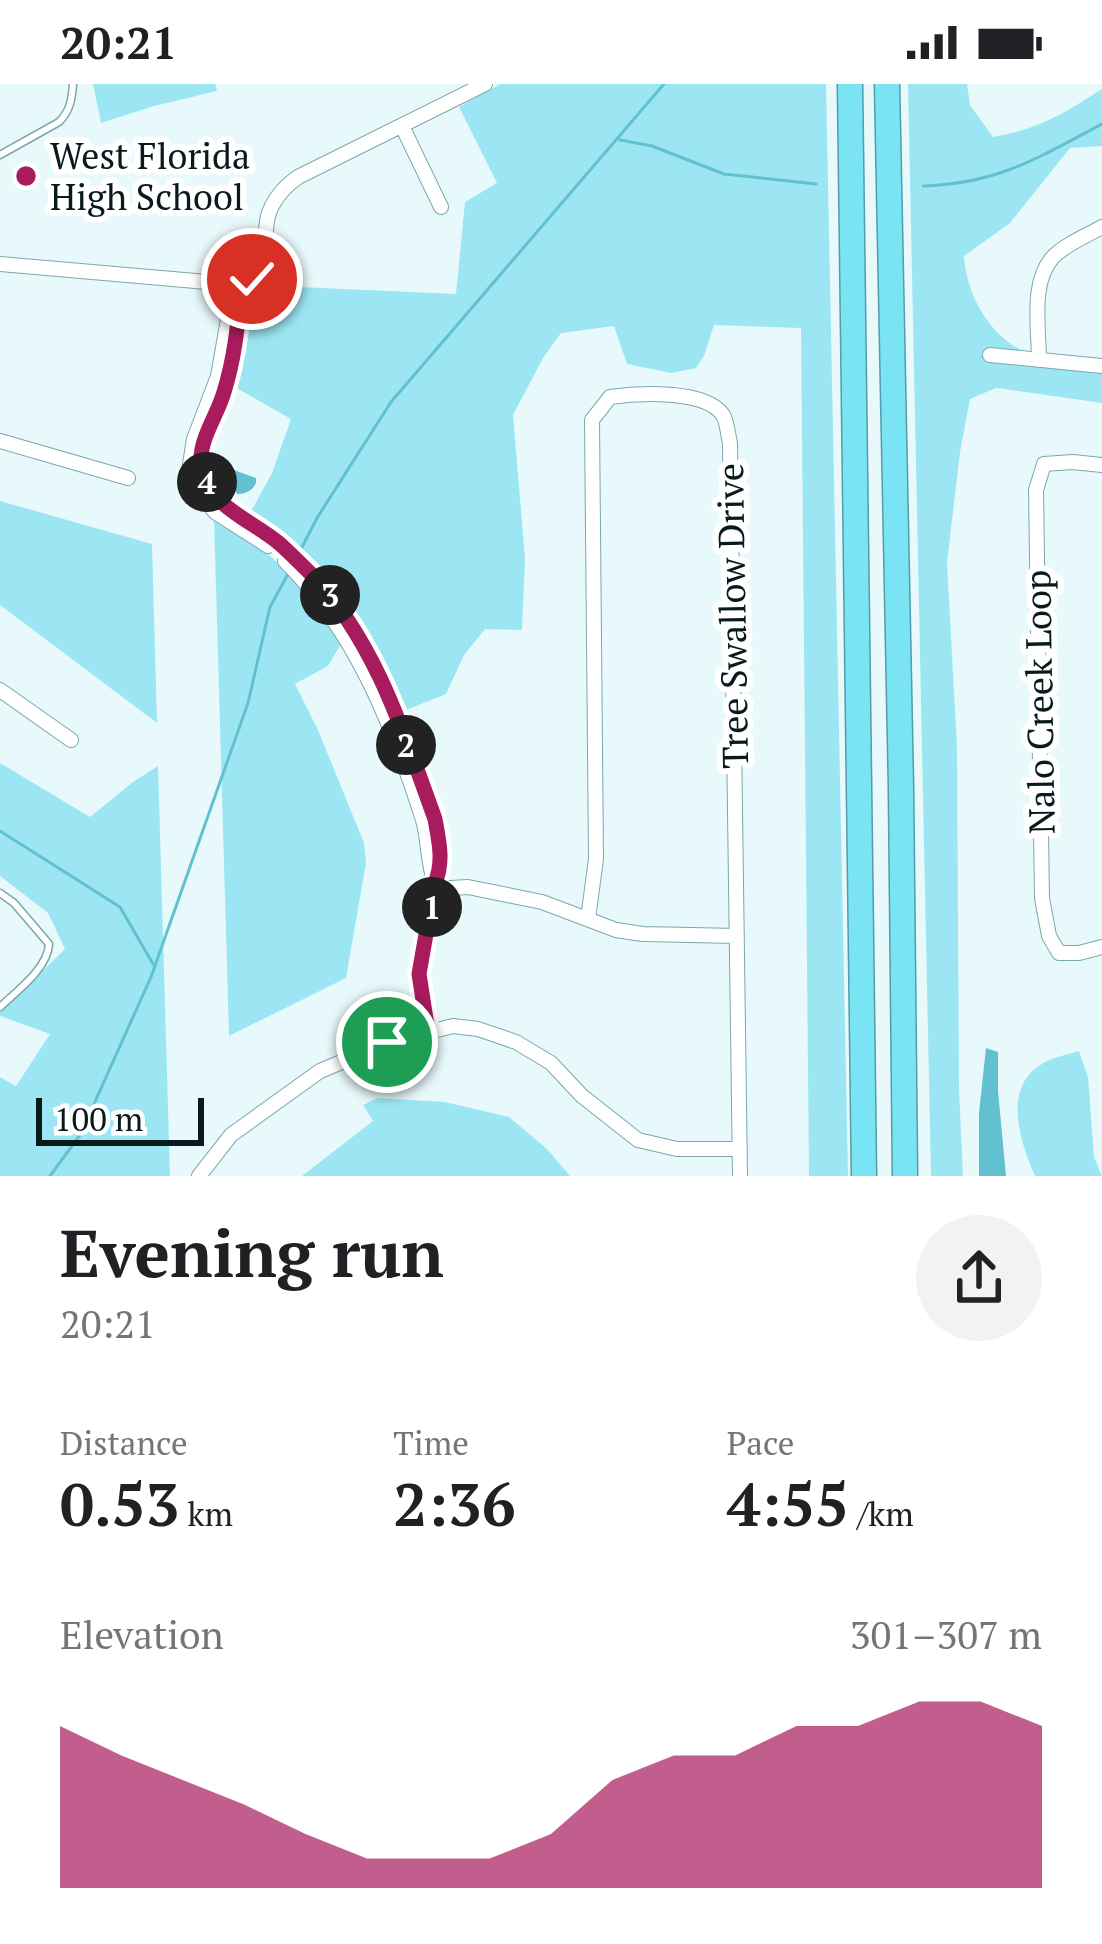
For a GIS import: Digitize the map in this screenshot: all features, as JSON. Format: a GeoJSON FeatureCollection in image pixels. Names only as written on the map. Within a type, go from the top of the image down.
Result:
{"type":"FeatureCollection","features":[{"type":"Feature","properties":{"kind":"highway"},"geometry":{"type":"LineString","coordinates":[[850,84],[865,1176]]}},
{"type":"Feature","properties":{"kind":"highway"},"geometry":{"type":"LineString","coordinates":[[887,84],[905,1176]]}},
{"type":"Feature","properties":{"kind":"street"},"geometry":{"type":"LineString","coordinates":[[428,1032],[419,974],[435,886],[422,800],[394,728],[362,663],[308,578],[275,546],[215,512],[194,481],[190,464],[192,448],[212,411],[229,314],[242,282],[262,265],[268,218],[278,195],[288,184],[485,84]]}},
{"type":"Feature","properties":{"kind":"street"},"geometry":{"type":"LineString","coordinates":[[402,126],[441,207]]}},
{"type":"Feature","properties":{"kind":"street"},"geometry":{"type":"LineString","coordinates":[[1039,360],[1039,288],[1046,266],[1062,250],[1102,227]]}},
{"type":"Feature","properties":{"kind":"street"},"geometry":{"type":"LineString","coordinates":[[0,264],[242,282]]}},
{"type":"Feature","properties":{"kind":"street"},"geometry":{"type":"LineString","coordinates":[[990,356],[1102,366]]}},
{"type":"Feature","properties":{"kind":"street","name":"Tree Swallow Drive"},"geometry":{"type":"LineString","coordinates":[[588,919],[596,859],[592,420],[610,397],[682,397],[706,402],[724,416],[730,443],[740,1176]]}},
{"type":"Feature","properties":{"kind":"street"},"geometry":{"type":"LineString","coordinates":[[0,441],[128,478]]}},
{"type":"Feature","properties":{"kind":"street","name":"Nalo Creek Loop"},"geometry":{"type":"LineString","coordinates":[[1102,465],[1044,464],[1036,490],[1042,898],[1049,936],[1060,953],[1102,947]]}},
{"type":"Feature","properties":{"kind":"street"},"geometry":{"type":"LineString","coordinates":[[0,690],[71,740]]}},
{"type":"Feature","properties":{"kind":"street"},"geometry":{"type":"LineString","coordinates":[[435,886],[468,887],[542,902],[616,930],[737,936]]}},
{"type":"Feature","properties":{"kind":"street"},"geometry":{"type":"LineString","coordinates":[[199,1176],[231,1135],[320,1071],[387,1042],[453,1026],[516,1042],[551,1063],[582,1096],[638,1140],[677,1149],[740,1150]]}},
{"type":"Feature","properties":{"kind":"lane"},"geometry":{"type":"LineString","coordinates":[[0,155],[67,115],[73,84]]}},
{"type":"Feature","properties":{"kind":"lane"},"geometry":{"type":"LineString","coordinates":[[0,893],[14,902],[49,944],[49,954],[0,1007]]}},
{"type":"Feature","properties":{"kind":"shaded area"},"geometry":{"type":"Polygon","coordinates":[[[93,84],[215,84],[217,91],[101,123],[93,84]]]}},
{"type":"Feature","properties":{"kind":"shaded area"},"geometry":{"type":"Polygon","coordinates":[[[500,84],[826,84],[848,1176],[809,1176],[801,328],[714,325],[696,368],[671,373],[627,364],[614,326],[561,333],[513,415],[525,559],[522,630],[485,629],[464,655],[446,694],[406,710],[359,616],[355,619],[306,562],[249,515],[272,473],[291,419],[233,386],[247,288],[456,294],[465,202],[497,183],[459,107],[500,84]]]}},
{"type":"Feature","properties":{"kind":"shaded area"},"geometry":{"type":"Polygon","coordinates":[[[908,84],[967,84],[970,105],[993,137],[1050,119],[1102,89],[1102,146],[1070,148],[1010,223],[964,256],[982,313],[1002,336],[1027,353],[985,349],[983,360],[1102,372],[1102,403],[996,388],[970,399],[960,452],[947,563],[957,747],[963,1176],[931,1176],[908,84]]]}},
{"type":"Feature","properties":{"kind":"shaded area"},"geometry":{"type":"Polygon","coordinates":[[[223,466],[256,478],[254,487],[237,494],[221,471],[223,466]]]}},
{"type":"Feature","properties":{"kind":"shaded area"},"geometry":{"type":"Polygon","coordinates":[[[0,501],[152,544],[157,723],[0,605],[0,501]]]}},
{"type":"Feature","properties":{"kind":"shaded area"},"geometry":{"type":"Polygon","coordinates":[[[214,518],[285,569],[342,642],[328,666],[295,684],[364,843],[366,863],[346,978],[229,1036],[214,518]]]}},
{"type":"Feature","properties":{"kind":"shaded area"},"geometry":{"type":"Polygon","coordinates":[[[0,763],[90,817],[158,766],[170,1176],[0,1176],[0,1077],[16,1086],[50,1034],[0,1016],[0,1012],[65,949],[48,913],[0,876],[0,763]]]}},
{"type":"Feature","properties":{"kind":"shaded area"},"geometry":{"type":"Polygon","coordinates":[[[986,1048],[998,1052],[1006,1176],[979,1176],[986,1048]]]}},
{"type":"Feature","properties":{"kind":"shaded area"},"geometry":{"type":"Polygon","coordinates":[[[1079,1051],[1088,1077],[1094,1157],[1102,1176],[1035,1176],[1020,1132],[1022,1086],[1042,1064],[1079,1051]]]}},
{"type":"Feature","properties":{"kind":"shaded area"},"geometry":{"type":"Polygon","coordinates":[[[377,1098],[445,1102],[509,1117],[570,1176],[302,1176],[373,1121],[363,1105],[377,1098]]]}},
{"type":"Feature","properties":{"kind":"waterway"},"geometry":{"type":"LineString","coordinates":[[298,555],[391,402],[664,84]]}},
{"type":"Feature","properties":{"kind":"waterway"},"geometry":{"type":"LineString","coordinates":[[923,186],[995,174],[1102,124]]}},
{"type":"Feature","properties":{"kind":"waterway"},"geometry":{"type":"LineString","coordinates":[[620,140],[652,146],[724,174],[816,184]]}},
{"type":"Feature","properties":{"kind":"waterway"},"geometry":{"type":"LineString","coordinates":[[50,1176],[80,1135],[151,977],[248,703],[270,607],[288,574]]}},
{"type":"Feature","properties":{"kind":"waterway"},"geometry":{"type":"LineString","coordinates":[[0,831],[120,907],[153,964]]}},
{"type":"Feature","properties":{"kind":"place","name":"West Florida High School"},"geometry":{"type":"Point","coordinates":[26,176]}},
{"type":"Feature","properties":{"kind":"route"},"geometry":{"type":"LineString","coordinates":[[252,279],[241,284],[228,379],[203,443],[206,479],[216,499],[278,542],[348,620],[387,695],[439,838],[441,869],[419,974],[428,1032],[387,1042]]}}]}
